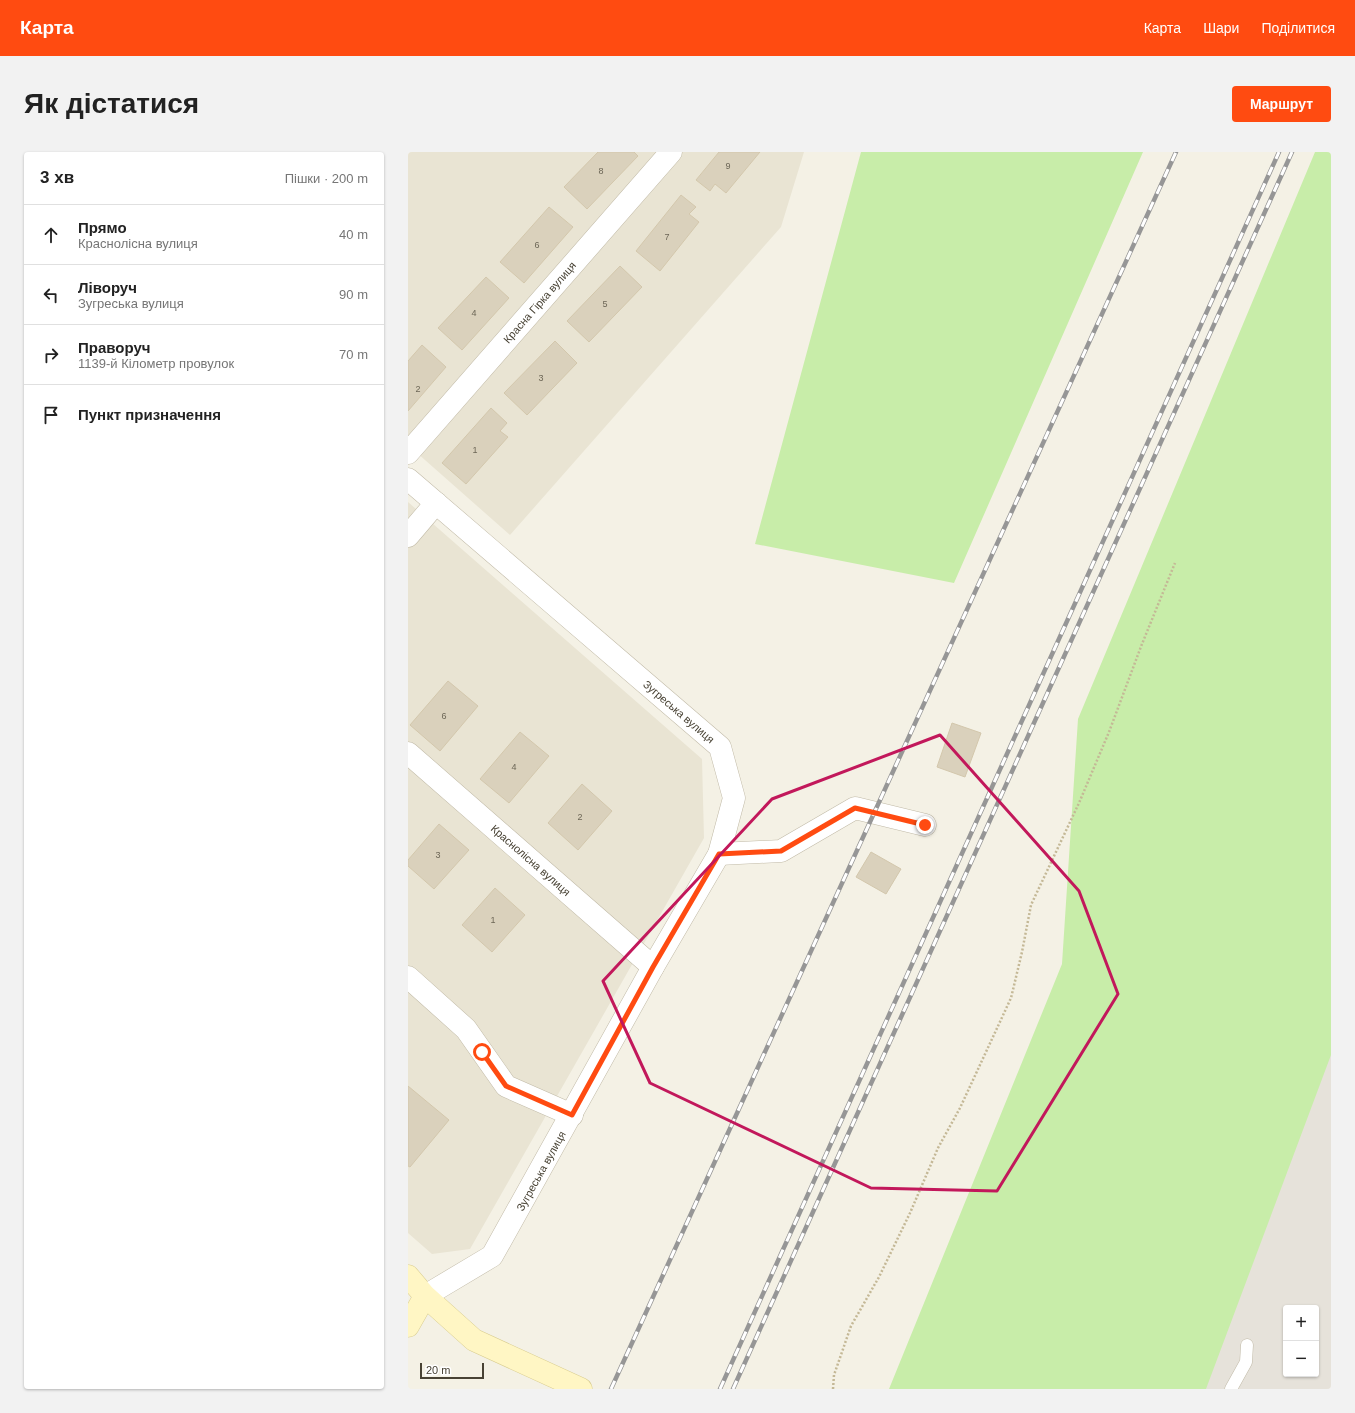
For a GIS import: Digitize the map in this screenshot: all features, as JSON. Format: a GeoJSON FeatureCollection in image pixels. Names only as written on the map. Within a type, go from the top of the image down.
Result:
{"type":"FeatureCollection","features":[{"type":"Feature","properties":{"kind":"street","name":"Красна Гірка вулиця"},"geometry":{"type":"LineString","coordinates":[[408,453],[671,152]]}},
{"type":"Feature","properties":{"kind":"street","name":"Зугреська вулиця"},"geometry":{"type":"LineString","coordinates":[[408,479],[720,747],[734,798],[719,854],[653,967],[572,1115],[492,1256],[425,1296]]}},
{"type":"Feature","properties":{"kind":"street"},"geometry":{"type":"LineString","coordinates":[[408,536],[436,503]]}},
{"type":"Feature","properties":{"kind":"street","name":"Краснолісна вулиця"},"geometry":{"type":"LineString","coordinates":[[408,753],[653,967]]}},
{"type":"Feature","properties":{"kind":"street"},"geometry":{"type":"LineString","coordinates":[[719,854],[781,851],[855,808],[925,825]]}},
{"type":"Feature","properties":{"kind":"street"},"geometry":{"type":"LineString","coordinates":[[408,977],[466,1029],[506,1086],[572,1115]]}},
{"type":"Feature","properties":{"kind":"street"},"geometry":{"type":"LineString","coordinates":[[408,1276],[425,1296],[474,1340],[581,1389]]}},
{"type":"Feature","properties":{"kind":"street"},"geometry":{"type":"LineString","coordinates":[[408,1326],[425,1296]]}},
{"type":"Feature","properties":{"kind":"lane"},"geometry":{"type":"LineString","coordinates":[[1231,1389],[1246,1362],[1247,1346]]}},
{"type":"Feature","properties":{"kind":"path"},"geometry":{"type":"LineString","coordinates":[[832,1389],[834,1375],[851,1326],[880,1277],[938,1148],[960,1108],[1011,998],[1031,905],[1079,803],[1109,732],[1142,644],[1175,563]]}},
{"type":"Feature","properties":{"kind":"highlighted area"},"geometry":{"type":"Polygon","coordinates":[[[940,735],[1079,891],[1118,994],[997,1191],[871,1188],[650,1083],[603,981],[772,799],[940,735]]]}},
{"type":"Feature","properties":{"kind":"shaded area"},"geometry":{"type":"Polygon","coordinates":[[[408,152],[804,152],[781,227],[510,535],[408,445],[408,152]]]}},
{"type":"Feature","properties":{"kind":"shaded area"},"geometry":{"type":"Polygon","coordinates":[[[408,502],[702,759],[704,838],[470,1249],[432,1254],[408,1233],[408,502]]]}},
{"type":"Feature","properties":{"kind":"shaded area"},"geometry":{"type":"Polygon","coordinates":[[[1331,976],[1331,1389],[1146,1389],[1331,976]]]}},
{"type":"Feature","properties":{"kind":"green space"},"geometry":{"type":"Polygon","coordinates":[[[861,152],[1143,152],[954,583],[755,544],[861,152]]]}},
{"type":"Feature","properties":{"kind":"green space"},"geometry":{"type":"Polygon","coordinates":[[[1315,152],[1331,152],[1331,1055],[1206,1389],[889,1389],[1062,964],[1078,719],[1315,152]]]}},
{"type":"Feature","properties":{"kind":"building"},"geometry":{"type":"Polygon","coordinates":[[[598,152],[634,152],[638,156],[587,209],[564,187],[598,152]]]}},
{"type":"Feature","properties":{"kind":"building"},"geometry":{"type":"Polygon","coordinates":[[[719,152],[760,152],[726,193],[715,184],[710,191],[696,180],[719,152]]]}},
{"type":"Feature","properties":{"kind":"building"},"geometry":{"type":"Polygon","coordinates":[[[681,195],[696,207],[689,214],[699,222],[660,271],[636,251],[681,195]]]}},
{"type":"Feature","properties":{"kind":"building"},"geometry":{"type":"Polygon","coordinates":[[[549,207],[573,227],[524,283],[500,262],[549,207]]]}},
{"type":"Feature","properties":{"kind":"building"},"geometry":{"type":"Polygon","coordinates":[[[620,266],[642,287],[589,342],[567,321],[620,266]]]}},
{"type":"Feature","properties":{"kind":"building"},"geometry":{"type":"Polygon","coordinates":[[[486,277],[509,298],[462,350],[438,328],[486,277]]]}},
{"type":"Feature","properties":{"kind":"building"},"geometry":{"type":"Polygon","coordinates":[[[555,341],[577,363],[527,415],[504,393],[555,341]]]}},
{"type":"Feature","properties":{"kind":"building"},"geometry":{"type":"Polygon","coordinates":[[[422,345],[446,367],[408,411],[408,361],[422,345]]]}},
{"type":"Feature","properties":{"kind":"building"},"geometry":{"type":"Polygon","coordinates":[[[491,408],[507,423],[500,431],[508,437],[466,484],[442,463],[491,408]]]}},
{"type":"Feature","properties":{"kind":"building"},"geometry":{"type":"Polygon","coordinates":[[[448,681],[478,706],[440,751],[410,725],[448,681]]]}},
{"type":"Feature","properties":{"kind":"building"},"geometry":{"type":"Polygon","coordinates":[[[952,723],[981,733],[965,777],[937,767],[952,723]]]}},
{"type":"Feature","properties":{"kind":"building"},"geometry":{"type":"Polygon","coordinates":[[[520,732],[549,756],[509,803],[480,779],[520,732]]]}},
{"type":"Feature","properties":{"kind":"building"},"geometry":{"type":"Polygon","coordinates":[[[582,784],[612,811],[578,850],[548,823],[582,784]]]}},
{"type":"Feature","properties":{"kind":"building"},"geometry":{"type":"Polygon","coordinates":[[[439,824],[469,850],[434,889],[408,866],[408,860],[439,824]]]}},
{"type":"Feature","properties":{"kind":"building"},"geometry":{"type":"Polygon","coordinates":[[[871,852],[901,869],[886,894],[856,877],[871,852]]]}},
{"type":"Feature","properties":{"kind":"building"},"geometry":{"type":"Polygon","coordinates":[[[495,888],[525,915],[492,952],[462,925],[495,888]]]}},
{"type":"Feature","properties":{"kind":"building"},"geometry":{"type":"Polygon","coordinates":[[[408,1086],[449,1120],[410,1167],[408,1166],[408,1086]]]}},
{"type":"Feature","properties":{"kind":"railway"},"geometry":{"type":"LineString","coordinates":[[611,1389],[1176,152]]}},
{"type":"Feature","properties":{"kind":"railway"},"geometry":{"type":"LineString","coordinates":[[720,1389],[1279,152]]}},
{"type":"Feature","properties":{"kind":"railway"},"geometry":{"type":"LineString","coordinates":[[733,1389],[1292,152]]}},
{"type":"Feature","properties":{"kind":"route"},"geometry":{"type":"LineString","coordinates":[[482,1052],[506,1086],[572,1115],[653,967],[719,854],[781,851],[855,808],[925,825]]}}]}
